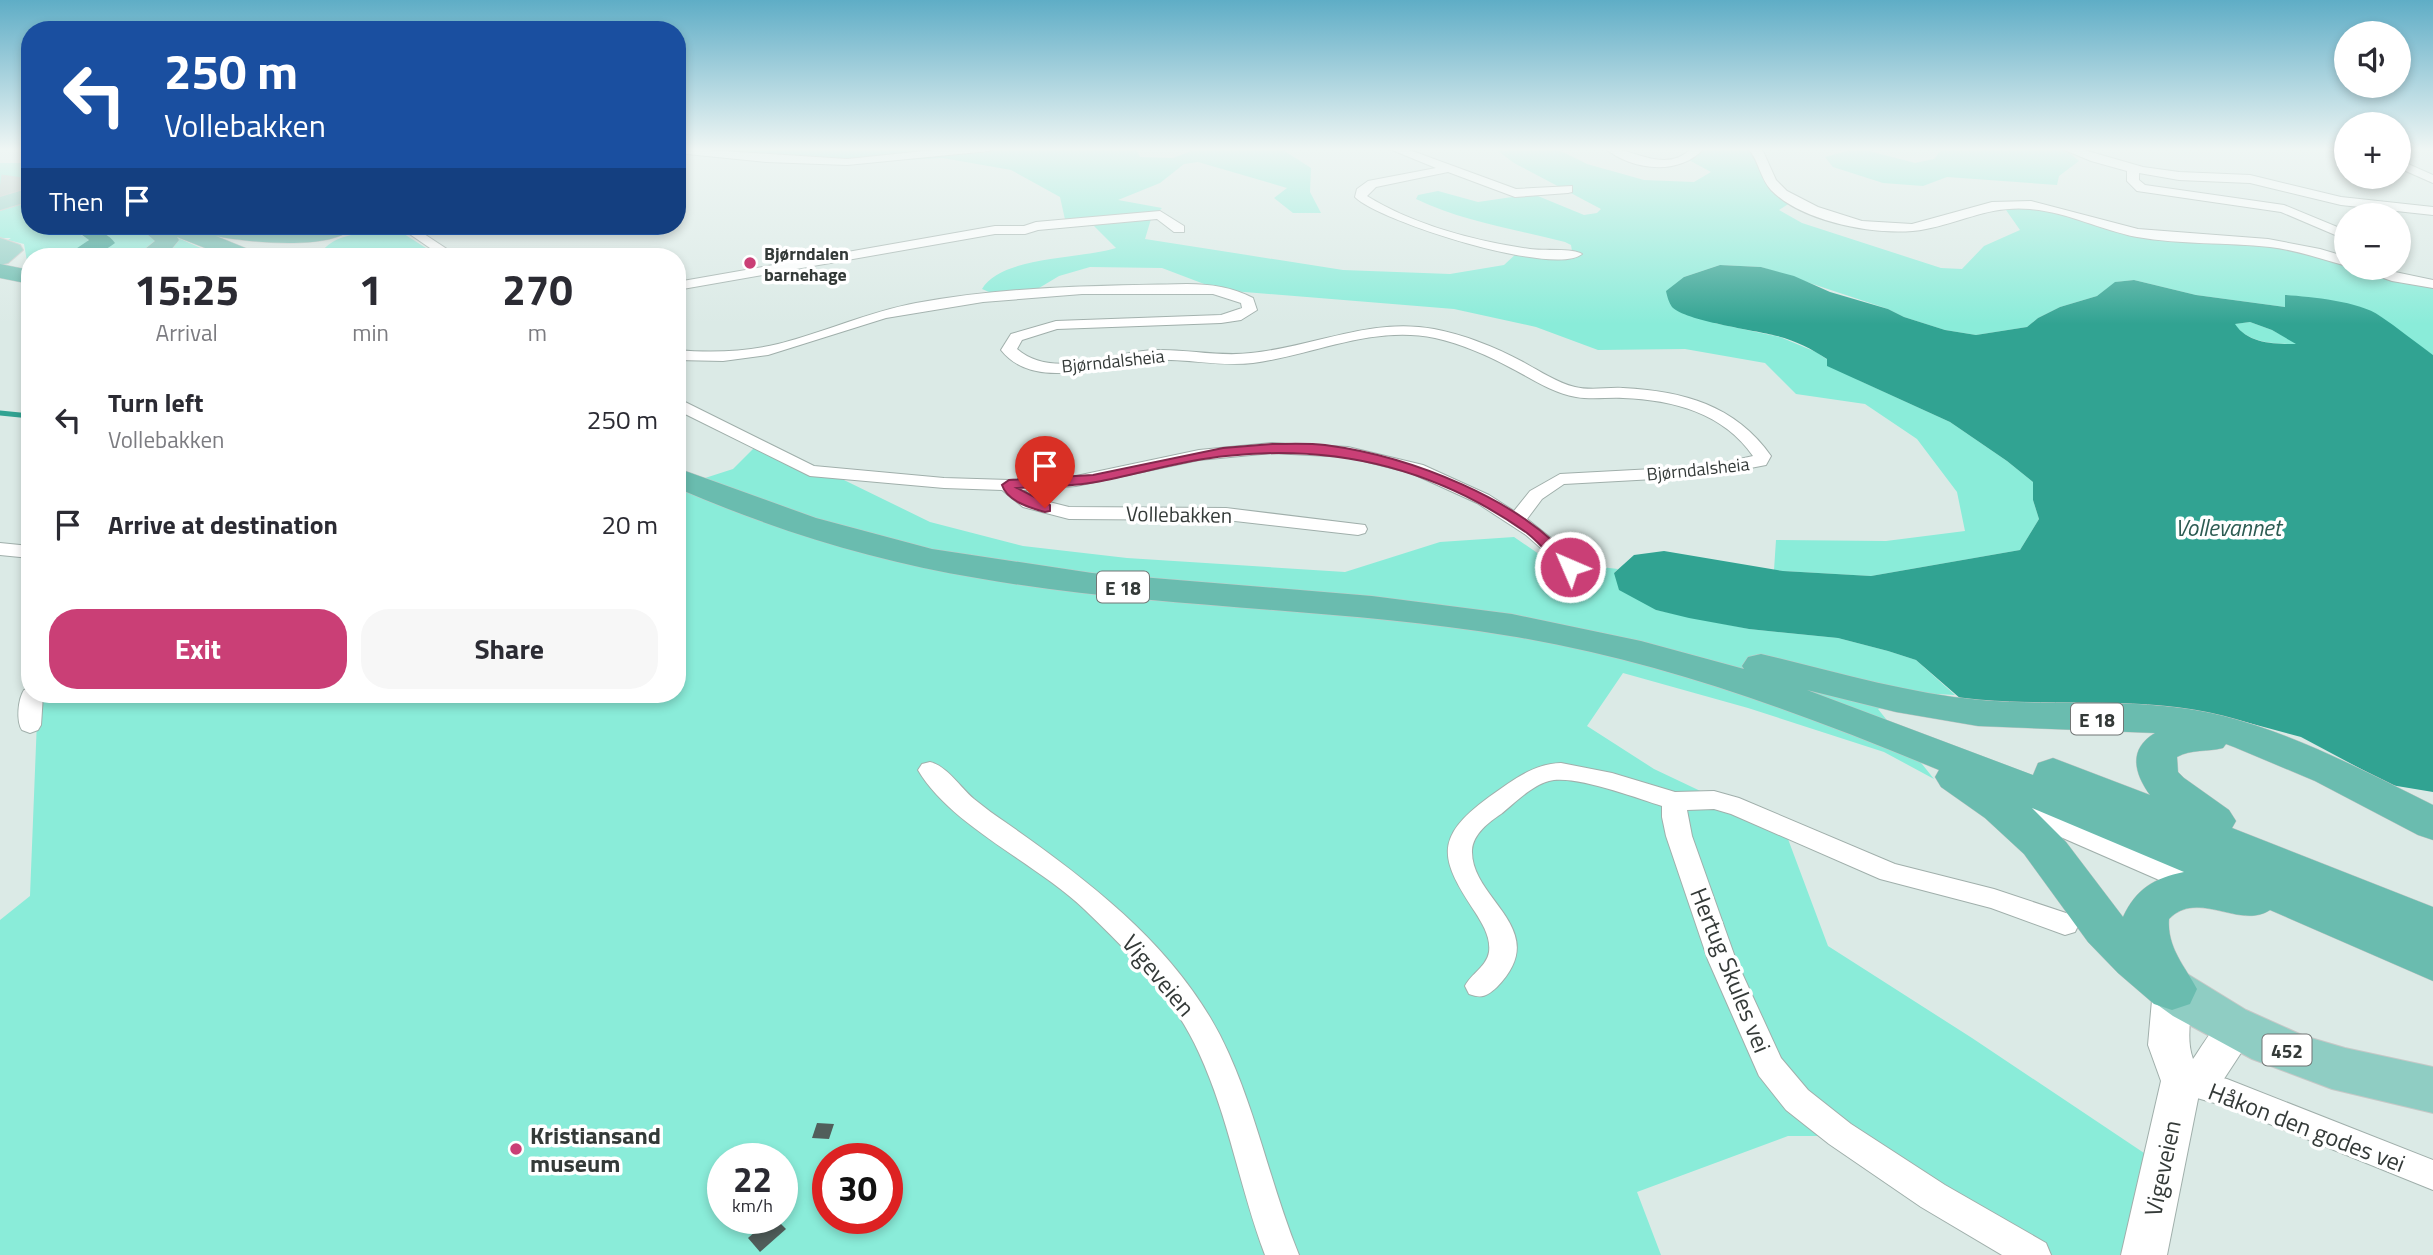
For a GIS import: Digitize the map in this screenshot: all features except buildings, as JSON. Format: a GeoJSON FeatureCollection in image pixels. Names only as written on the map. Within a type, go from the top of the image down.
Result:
{"type":"FeatureCollection","features":[{"type":"Feature","properties":{"kind":"highway"},"geometry":{"type":"LineString","coordinates":[[161,235],[168,240],[162,248]]}},
{"type":"Feature","properties":{"kind":"highway"},"geometry":{"type":"LineString","coordinates":[[193,235],[225,248]]}},
{"type":"Feature","properties":{"kind":"highway"},"geometry":{"type":"LineString","coordinates":[[229,235],[260,248]]}},
{"type":"Feature","properties":{"kind":"highway"},"geometry":{"type":"LineString","coordinates":[[269,235],[312,235]]}},
{"type":"Feature","properties":{"kind":"highway"},"geometry":{"type":"LineString","coordinates":[[317,248],[321,244],[346,235]]}},
{"type":"Feature","properties":{"kind":"highway"},"geometry":{"type":"LineString","coordinates":[[2,257],[21,264]]}},
{"type":"Feature","properties":{"kind":"highway"},"geometry":{"type":"LineString","coordinates":[[2,257],[21,271]]}},
{"type":"Feature","properties":{"kind":"highway","name":"E 18"},"geometry":{"type":"LineString","coordinates":[[686,458],[749,489],[817,515],[945,547],[1046,563],[1450,600],[1578,621],[1664,640],[1803,679],[1957,735],[2366,915]]}},
{"type":"Feature","properties":{"kind":"highway","name":"E 18"},"geometry":{"type":"LineString","coordinates":[[686,481],[779,519],[903,554],[1047,578],[1432,613],[1581,638],[1665,659],[1804,703],[2366,915]]}},
{"type":"Feature","properties":{"kind":"highway","name":"E 18"},"geometry":{"type":"LineString","coordinates":[[1746,663],[1939,707],[1978,713],[2184,723],[2223,729],[2306,760],[2433,824]]}},
{"type":"Feature","properties":{"kind":"highway","name":"E 18"},"geometry":{"type":"LineString","coordinates":[[1804,703],[1923,760],[1978,791],[2009,813],[2042,844],[2114,939],[2143,967],[2172,989]]}},
{"type":"Feature","properties":{"kind":"highway","name":"E 18"},"geometry":{"type":"LineString","coordinates":[[2433,835],[2260,750],[2203,737],[2182,738],[2166,743],[2158,751],[2155,762],[2158,775],[2192,808],[2366,915],[2433,961]]}},
{"type":"Feature","properties":{"kind":"highway","name":"E 18"},"geometry":{"type":"LineString","coordinates":[[2172,989],[2154,961],[2146,941],[2146,916],[2153,904],[2174,892],[2211,891],[2272,904],[2433,926]]}},
{"type":"Feature","properties":{"kind":"main road","name":"452"},"geometry":{"type":"LineString","coordinates":[[2172,989],[2205,1013],[2237,1030],[2330,1066],[2426,1084]]}},
{"type":"Feature","properties":{"kind":"street"},"geometry":{"type":"LineString","coordinates":[[1378,207],[1456,237],[1530,251],[1575,254]]}},
{"type":"Feature","properties":{"kind":"street"},"geometry":{"type":"LineString","coordinates":[[1810,207],[1861,223],[1914,227],[1988,207]]}},
{"type":"Feature","properties":{"kind":"street"},"geometry":{"type":"LineString","coordinates":[[2044,207],[2140,233],[2282,243],[2313,249],[2334,257]]}},
{"type":"Feature","properties":{"kind":"street"},"geometry":{"type":"LineString","coordinates":[[2267,207],[2284,209],[2334,230]]}},
{"type":"Feature","properties":{"kind":"street"},"geometry":{"type":"LineString","coordinates":[[2392,207],[2433,211]]}},
{"type":"Feature","properties":{"kind":"street"},"geometry":{"type":"LineString","coordinates":[[686,284],[995,230],[1025,230],[1036,226],[1160,215],[1179,229]]}},
{"type":"Feature","properties":{"kind":"street"},"geometry":{"type":"LineString","coordinates":[[418,235],[438,248]]}},
{"type":"Feature","properties":{"kind":"street"},"geometry":{"type":"LineString","coordinates":[[2409,280],[2433,284]]}},
{"type":"Feature","properties":{"kind":"street","name":"Bjørndalsheia"},"geometry":{"type":"LineString","coordinates":[[686,355],[714,357],[763,352],[884,314],[1029,292],[1103,288],[1207,289],[1241,297],[1251,306],[1250,310],[1236,317],[1221,319],[1056,325],[1016,337],[1009,350],[1013,356],[1032,366],[1065,367],[1153,354],[1251,359],[1376,332],[1404,330],[1438,334],[1492,353],[1574,392],[1640,394],[1712,411],[1737,424],[1762,456],[1760,461],[1726,470],[1560,479],[1536,495],[1517,520]]}},
{"type":"Feature","properties":{"kind":"street","name":"Vollebakken"},"geometry":{"type":"LineString","coordinates":[[686,408],[810,471],[944,483],[1009,485],[1093,479],[1223,452],[1272,448],[1325,449],[1372,457],[1418,470],[1473,494],[1517,520],[1559,554],[1577,579]]}},
{"type":"Feature","properties":{"kind":"street","name":"Vollebakken"},"geometry":{"type":"LineString","coordinates":[[1009,485],[1011,490],[1030,503],[1069,513],[1226,514],[1357,529]]}},
{"type":"Feature","properties":{"kind":"street"},"geometry":{"type":"LineString","coordinates":[[0,549],[21,551]]}},
{"type":"Feature","properties":{"kind":"street"},"geometry":{"type":"LineString","coordinates":[[30,725],[31,703]]}},
{"type":"Feature","properties":{"kind":"street","name":"Vigeveien"},"geometry":{"type":"LineString","coordinates":[[930,770],[955,796],[1018,846],[1067,878],[1091,899],[1175,990],[1196,1019],[1214,1053],[1255,1183],[1282,1255]]}},
{"type":"Feature","properties":{"kind":"street"},"geometry":{"type":"LineString","coordinates":[[1479,986],[1491,978],[1498,968],[1503,943],[1495,919],[1464,872],[1459,851],[1467,830],[1482,814],[1550,772],[1586,777],[1675,801],[1714,800],[1739,807],[1889,872],[1994,899],[2065,924]]}},
{"type":"Feature","properties":{"kind":"street"},"geometry":{"type":"LineString","coordinates":[[1978,791],[2211,891]]}},
{"type":"Feature","properties":{"kind":"street","name":"Hertug Skules vei"},"geometry":{"type":"LineString","coordinates":[[1675,801],[1674,817],[1679,835],[1722,960],[1770,1066],[1797,1100],[1840,1134],[1933,1196],[2034,1255]]}},
{"type":"Feature","properties":{"kind":"street"},"geometry":{"type":"LineString","coordinates":[[2172,989],[2168,1045],[2181,1081],[2204,1075],[2237,1030]]}},
{"type":"Feature","properties":{"kind":"street","name":"Vigeveien"},"geometry":{"type":"LineString","coordinates":[[2144,1255],[2181,1081]]}},
{"type":"Feature","properties":{"kind":"street","name":"Håkon den godes vei"},"geometry":{"type":"LineString","coordinates":[[2181,1081],[2227,1093],[2433,1175]]}},
{"type":"Feature","properties":{"kind":"shaded area"},"geometry":{"type":"Polygon","coordinates":[[[21,207],[21,235],[81,235],[88,239],[87,243],[79,248],[25,248],[24,244],[8,240],[11,238],[0,238],[0,211],[21,207]]]}},
{"type":"Feature","properties":{"kind":"shaded area"},"geometry":{"type":"Polygon","coordinates":[[[1062,207],[1162,208],[1151,219],[1145,239],[1343,270],[1450,274],[1504,265],[1518,252],[1572,251],[1571,245],[1433,207],[1564,207],[1584,215],[1597,213],[1601,209],[1596,207],[1784,207],[1779,210],[1802,223],[1941,268],[1962,269],[1984,246],[2020,230],[2006,210],[2008,207],[2062,210],[2136,232],[2285,244],[2334,258],[2334,280],[2411,279],[2433,285],[2433,355],[2380,316],[2285,295],[2285,307],[2196,295],[2134,280],[2116,282],[2097,296],[2060,307],[2027,327],[1976,335],[1945,330],[1761,267],[1720,265],[1684,277],[1714,323],[1780,337],[1816,352],[1858,380],[1950,422],[2033,482],[2033,500],[2039,519],[2020,550],[1871,576],[1774,570],[1776,540],[1886,541],[1965,531],[1957,492],[1917,439],[1865,404],[1796,394],[1765,363],[1685,349],[1598,350],[1536,327],[1454,309],[1220,290],[1162,268],[1090,267],[1059,276],[1029,294],[1001,297],[982,289],[992,278],[1024,264],[1116,248],[1091,223],[1066,224],[1062,207]]]}},
{"type":"Feature","properties":{"kind":"shaded area"},"geometry":{"type":"Polygon","coordinates":[[[1285,207],[1318,207],[1321,213],[1293,213],[1285,207]]]}},
{"type":"Feature","properties":{"kind":"shaded area"},"geometry":{"type":"Polygon","coordinates":[[[106,235],[152,235],[160,240],[154,248],[107,248],[109,236],[106,235]]]}},
{"type":"Feature","properties":{"kind":"shaded area"},"geometry":{"type":"Polygon","coordinates":[[[354,235],[406,235],[426,248],[325,248],[342,238],[354,235]]]}},
{"type":"Feature","properties":{"kind":"shaded area"},"geometry":{"type":"Polygon","coordinates":[[[176,237],[201,248],[168,248],[176,237]]]}},
{"type":"Feature","properties":{"kind":"shaded area"},"geometry":{"type":"Polygon","coordinates":[[[2250,322],[2298,344],[2255,339],[2240,331],[2234,324],[2250,322]]]}},
{"type":"Feature","properties":{"kind":"shaded area"},"geometry":{"type":"Polygon","coordinates":[[[762,440],[930,522],[1023,546],[1127,558],[1345,572],[1440,542],[1514,537],[1549,561],[1618,569],[1614,573],[1656,610],[1749,629],[1838,638],[1916,660],[1955,695],[1917,693],[1878,709],[1934,779],[1884,752],[1748,708],[1623,673],[1587,726],[1654,769],[1785,831],[1828,946],[2153,1159],[2120,1255],[2051,1255],[2037,1251],[1846,1136],[1788,1136],[1637,1192],[1661,1255],[0,1255],[0,920],[30,896],[38,703],[686,703],[686,484],[733,469],[762,440]]]}},
{"type":"Feature","properties":{"kind":"water"},"geometry":{"type":"Polygon","coordinates":[[[82,235],[106,235],[115,243],[106,248],[77,248],[89,240],[82,235]]]}},
{"type":"Feature","properties":{"kind":"water","name":"Vollevannet"},"geometry":{"type":"Polygon","coordinates":[[[1720,265],[1761,267],[1794,276],[1830,292],[1945,330],[1976,335],[2027,327],[2060,307],[2097,296],[2115,282],[2134,280],[2196,295],[2285,307],[2285,295],[2334,301],[2371,311],[2387,321],[2433,355],[2433,792],[2391,785],[2301,737],[2238,720],[2032,714],[1961,699],[1916,660],[1888,651],[1838,638],[1749,629],[1689,618],[1656,610],[1619,590],[1614,573],[1634,555],[1664,551],[1783,571],[1871,576],[2020,550],[2039,519],[2033,500],[2033,482],[1950,422],[1827,366],[1827,359],[1796,342],[1705,321],[1679,312],[1672,307],[1666,291],[1684,277],[1720,265]],[[2250,322],[2235,324],[2240,331],[2254,339],[2296,344],[2272,330],[2250,322]]]}},
{"type":"Feature","properties":{"kind":"waterway"},"geometry":{"type":"LineString","coordinates":[[0,413],[21,415]]}},
{"type":"Feature","properties":{"kind":"place","name":"Bjørndalen barnehage"},"geometry":{"type":"Point","coordinates":[750,263]}},
{"type":"Feature","properties":{"kind":"place","name":"Kristiansand museum"},"geometry":{"type":"Point","coordinates":[516,1149]}},
{"type":"Feature","properties":{"kind":"route"},"geometry":{"type":"LineString","coordinates":[[1045,508],[1019,497],[1009,485],[1093,479],[1223,452],[1272,448],[1325,449],[1396,463],[1463,489],[1533,531],[1570,567]]}}]}
